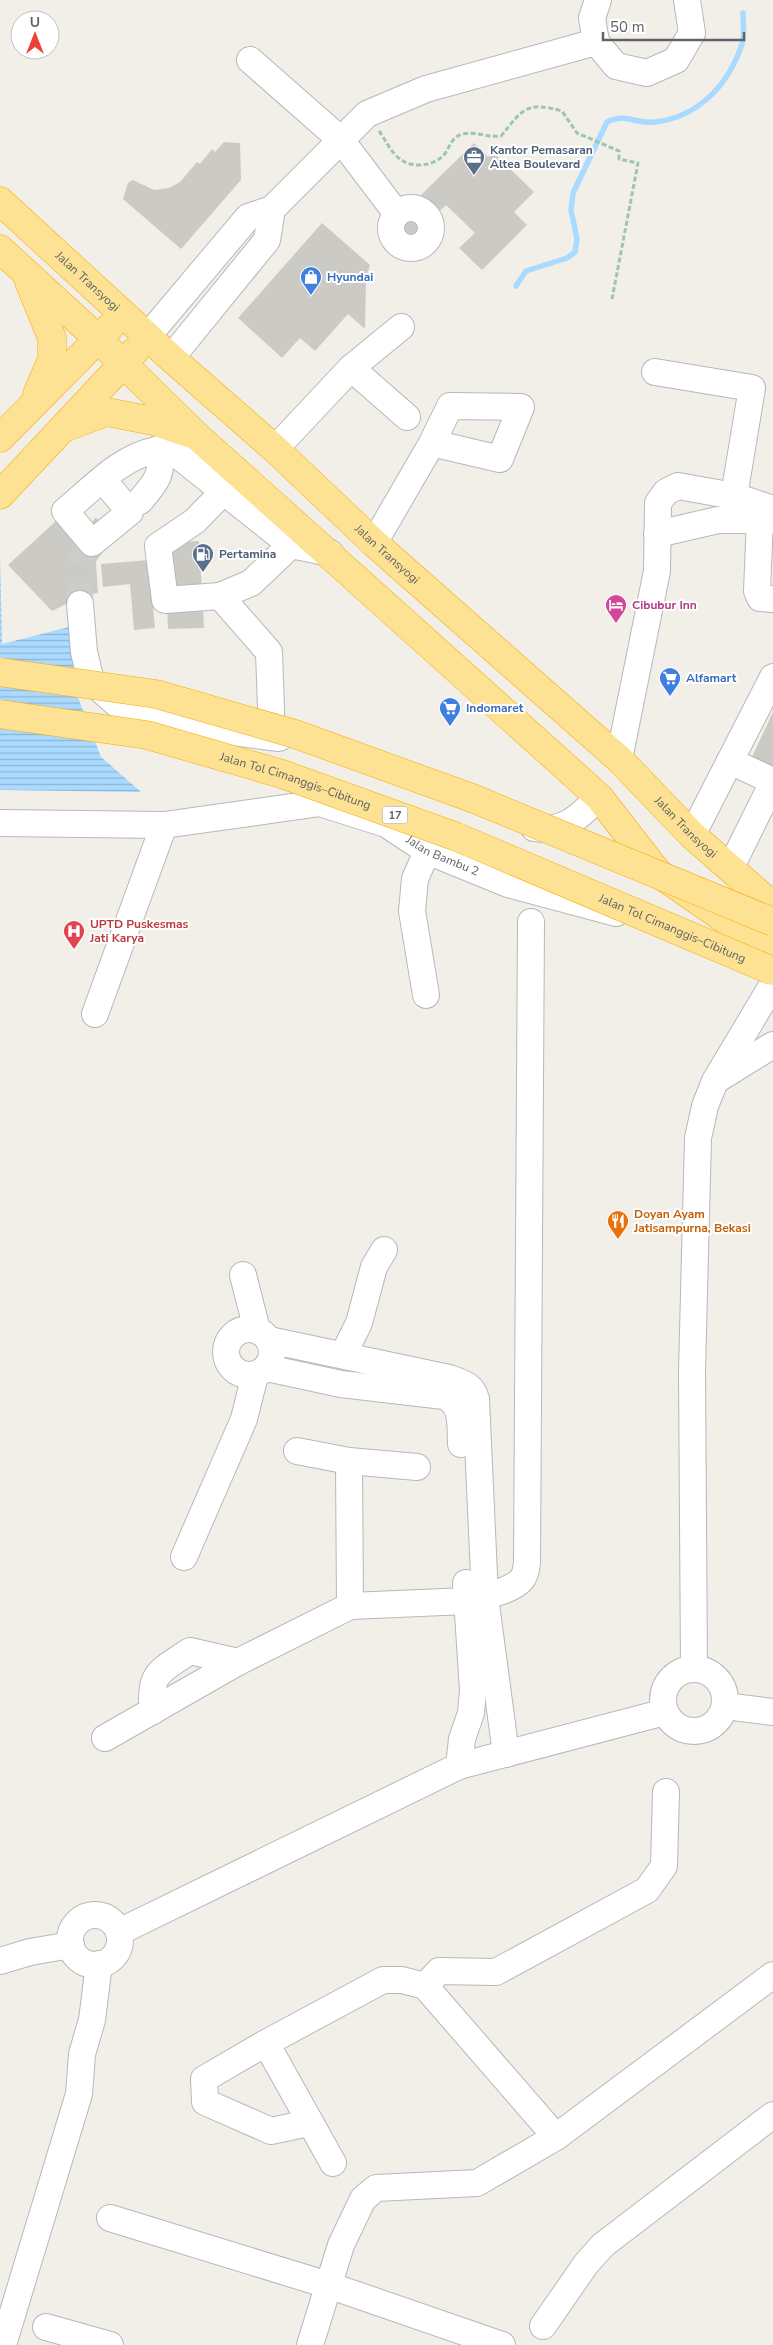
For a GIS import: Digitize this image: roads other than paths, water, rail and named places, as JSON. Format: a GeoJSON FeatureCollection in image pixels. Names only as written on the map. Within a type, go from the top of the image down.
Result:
{"type":"FeatureCollection","features":[{"type":"Feature","properties":{"kind":"highway","name":"Jalan Transyogi"},"geometry":{"type":"LineString","coordinates":[[0,201],[122,314],[275,449],[374,544],[620,760],[692,835],[773,906]]}},
{"type":"Feature","properties":{"kind":"highway"},"geometry":{"type":"LineString","coordinates":[[0,249],[98,339],[197,436],[598,797],[658,873],[736,927],[773,949]]}},
{"type":"Feature","properties":{"kind":"highway"},"geometry":{"type":"LineString","coordinates":[[25,273],[52,338],[52,359],[32,407]]}},
{"type":"Feature","properties":{"kind":"highway"},"geometry":{"type":"LineString","coordinates":[[0,438],[122,314]]}},
{"type":"Feature","properties":{"kind":"highway"},"geometry":{"type":"LineString","coordinates":[[0,495],[123,365],[147,336]]}},
{"type":"Feature","properties":{"kind":"highway"},"geometry":{"type":"LineString","coordinates":[[64,428],[107,412],[153,421],[197,436]]}},
{"type":"Feature","properties":{"kind":"highway"},"geometry":{"type":"LineString","coordinates":[[0,672],[28,674],[156,694],[295,734],[472,798],[773,922]]}},
{"type":"Feature","properties":{"kind":"highway","name":"Jalan Tol Cimanggis–Cibitung"},"geometry":{"type":"LineString","coordinates":[[0,714],[147,735],[282,774],[457,837],[773,971]]}},
{"type":"Feature","properties":{"kind":"street"},"geometry":{"type":"LineString","coordinates":[[598,0],[592,18],[596,42],[616,66],[647,73],[676,60],[692,33],[687,0]]}},
{"type":"Feature","properties":{"kind":"street"},"geometry":{"type":"LineString","coordinates":[[147,336],[248,216],[272,209],[367,114],[426,89],[596,42]]}},
{"type":"Feature","properties":{"kind":"street"},"geometry":{"type":"LineString","coordinates":[[250,60],[342,140],[396,214]]}},
{"type":"Feature","properties":{"kind":"street"},"geometry":{"type":"LineString","coordinates":[[171,358],[267,240],[272,209]]}},
{"type":"Feature","properties":{"kind":"street"},"geometry":{"type":"LineString","coordinates":[[275,449],[351,368],[401,326]]}},
{"type":"Feature","properties":{"kind":"street"},"geometry":{"type":"LineString","coordinates":[[351,368],[408,417]]}},
{"type":"Feature","properties":{"kind":"street"},"geometry":{"type":"LineString","coordinates":[[655,372],[763,390],[734,496]]}},
{"type":"Feature","properties":{"kind":"street"},"geometry":{"type":"LineString","coordinates":[[374,544],[432,443]]}},
{"type":"Feature","properties":{"kind":"street"},"geometry":{"type":"LineString","coordinates":[[103,480],[125,461],[158,449],[176,453],[291,545],[330,554]]}},
{"type":"Feature","properties":{"kind":"street"},"geometry":{"type":"LineString","coordinates":[[140,501],[157,481],[162,462],[158,449]]}},
{"type":"Feature","properties":{"kind":"street"},"geometry":{"type":"LineString","coordinates":[[620,760],[657,571],[658,502],[672,488],[678,486],[734,496],[769,517]]}},
{"type":"Feature","properties":{"kind":"street"},"geometry":{"type":"LineString","coordinates":[[224,491],[195,521],[158,546],[165,600],[220,596],[251,584],[291,545]]}},
{"type":"Feature","properties":{"kind":"street"},"geometry":{"type":"LineString","coordinates":[[657,534],[718,520],[769,517]]}},
{"type":"Feature","properties":{"kind":"street"},"geometry":{"type":"LineString","coordinates":[[769,517],[757,591],[760,598],[773,599]]}},
{"type":"Feature","properties":{"kind":"street"},"geometry":{"type":"LineString","coordinates":[[220,596],[269,652],[272,737]]}},
{"type":"Feature","properties":{"kind":"street"},"geometry":{"type":"LineString","coordinates":[[80,604],[84,652],[91,681],[117,704],[170,724],[293,740],[401,776],[516,825],[549,830],[577,819],[598,797]]}},
{"type":"Feature","properties":{"kind":"street"},"geometry":{"type":"LineString","coordinates":[[692,835],[773,678]]}},
{"type":"Feature","properties":{"kind":"street"},"geometry":{"type":"LineString","coordinates":[[730,761],[773,781],[763,822],[730,868]]}},
{"type":"Feature","properties":{"kind":"street","name":"Jalan Bambu 2"},"geometry":{"type":"LineString","coordinates":[[0,823],[164,825],[320,803],[386,824],[427,851],[508,884],[692,931],[711,933],[736,927]]}},
{"type":"Feature","properties":{"kind":"street"},"geometry":{"type":"LineString","coordinates":[[95,1014],[164,825]]}},
{"type":"Feature","properties":{"kind":"street"},"geometry":{"type":"LineString","coordinates":[[426,995],[412,911],[415,880],[427,851]]}},
{"type":"Feature","properties":{"kind":"street"},"geometry":{"type":"LineString","coordinates":[[105,1738],[238,1662],[350,1606],[476,1599],[518,1583],[524,1576],[527,1563],[531,922]]}},
{"type":"Feature","properties":{"kind":"street"},"geometry":{"type":"LineString","coordinates":[[694,1669],[692,1371],[698,1138],[705,1106],[716,1081],[773,984]]}},
{"type":"Feature","properties":{"kind":"street"},"geometry":{"type":"LineString","coordinates":[[716,1081],[773,1045]]}},
{"type":"Feature","properties":{"kind":"street"},"geometry":{"type":"LineString","coordinates":[[343,1355],[359,1323],[374,1267],[384,1250]]}},
{"type":"Feature","properties":{"kind":"street"},"geometry":{"type":"LineString","coordinates":[[184,1557],[244,1419],[261,1372],[273,1355],[263,1335],[243,1275]]}},
{"type":"Feature","properties":{"kind":"street"},"geometry":{"type":"LineString","coordinates":[[459,1766],[462,1739],[471,1713],[473,1690],[476,1599],[476,1399],[472,1389],[449,1378],[343,1355],[243,1330],[231,1336],[225,1355],[230,1368],[242,1375],[261,1372],[444,1396],[453,1402],[459,1412],[476,1599],[506,1754]]}},
{"type":"Feature","properties":{"kind":"street"},"geometry":{"type":"LineString","coordinates":[[297,1451],[349,1462],[416,1467]]}},
{"type":"Feature","properties":{"kind":"street"},"geometry":{"type":"LineString","coordinates":[[349,1462],[350,1606]]}},
{"type":"Feature","properties":{"kind":"street"},"geometry":{"type":"LineString","coordinates":[[694,1669],[703,1670],[718,1680],[723,1688],[725,1706],[720,1717],[712,1726],[690,1731],[680,1728],[671,1721],[665,1712],[663,1697],[668,1683],[680,1673],[694,1669]]}},
{"type":"Feature","properties":{"kind":"street"},"geometry":{"type":"LineString","coordinates":[[725,1706],[773,1712]]}},
{"type":"Feature","properties":{"kind":"street"},"geometry":{"type":"LineString","coordinates":[[119,1932],[459,1766],[665,1712]]}},
{"type":"Feature","properties":{"kind":"street"},"geometry":{"type":"LineString","coordinates":[[425,1986],[439,1971],[496,1972],[647,1890],[664,1866],[666,1792]]}},
{"type":"Feature","properties":{"kind":"street"},"geometry":{"type":"LineString","coordinates":[[89,1916],[108,1918],[119,1932],[118,1950],[111,1959],[100,1964],[88,1964],[82,1961],[77,1957],[71,1945],[70,1939],[74,1927],[89,1916]]}},
{"type":"Feature","properties":{"kind":"street"},"geometry":{"type":"LineString","coordinates":[[0,1961],[30,1952],[71,1945]]}},
{"type":"Feature","properties":{"kind":"street"},"geometry":{"type":"LineString","coordinates":[[3,2345],[79,2094],[82,2054],[92,2020],[100,1964]]}},
{"type":"Feature","properties":{"kind":"street"},"geometry":{"type":"LineString","coordinates":[[310,2345],[342,2245],[363,2199],[376,2188],[477,2182],[556,2137],[773,1975]]}},
{"type":"Feature","properties":{"kind":"street"},"geometry":{"type":"LineString","coordinates":[[309,2123],[270,2131],[206,2102],[204,2079],[383,1980],[402,1980],[425,1986],[556,2137]]}},
{"type":"Feature","properties":{"kind":"street"},"geometry":{"type":"LineString","coordinates":[[266,2043],[309,2123],[333,2162]]}},
{"type":"Feature","properties":{"kind":"street"},"geometry":{"type":"LineString","coordinates":[[543,2326],[586,2264],[603,2245],[773,2115]]}},
{"type":"Feature","properties":{"kind":"street"},"geometry":{"type":"LineString","coordinates":[[110,2218],[328,2285],[502,2345]]}},
{"type":"Feature","properties":{"kind":"street"},"geometry":{"type":"LineString","coordinates":[[46,2327],[110,2345]]}},
{"type":"Feature","properties":{"kind":"water"},"geometry":{"type":"Polygon","coordinates":[[[0,552],[2,644],[69,627],[77,695],[101,757],[141,792],[0,790],[0,552]]]}},
{"type":"Feature","properties":{"kind":"waterway"},"geometry":{"type":"LineString","coordinates":[[516,286],[526,271],[567,258],[575,252],[577,239],[571,210],[573,193],[607,122],[621,118],[642,122],[655,122],[671,119],[698,106],[720,85],[736,59],[743,40],[743,13]]}},
{"type":"Feature","properties":{"kind":"tunnel"},"geometry":{"type":"LineString","coordinates":[[80,604],[79,563],[106,525]]}},
{"type":"Feature","properties":{"kind":"place","name":"Kantor Pemasaran Altea Boulevard"},"geometry":{"type":"Point","coordinates":[474,176]}},
{"type":"Feature","properties":{"kind":"place","name":"Hyundai"},"geometry":{"type":"Point","coordinates":[311,296]}},
{"type":"Feature","properties":{"kind":"place","name":"Pertamina"},"geometry":{"type":"Point","coordinates":[203,573]}},
{"type":"Feature","properties":{"kind":"place","name":"Cibubur Inn"},"geometry":{"type":"Point","coordinates":[616,624]}},
{"type":"Feature","properties":{"kind":"place","name":"Alfamart"},"geometry":{"type":"Point","coordinates":[670,697]}},
{"type":"Feature","properties":{"kind":"place","name":"Indomaret"},"geometry":{"type":"Point","coordinates":[450,727]}},
{"type":"Feature","properties":{"kind":"place","name":"UPTD Puskesmas Jati Karya"},"geometry":{"type":"Point","coordinates":[74,950]}},
{"type":"Feature","properties":{"kind":"place","name":"Doyan Ayam Jatisampurna, Bekasi"},"geometry":{"type":"Point","coordinates":[618,1240]}}]}
